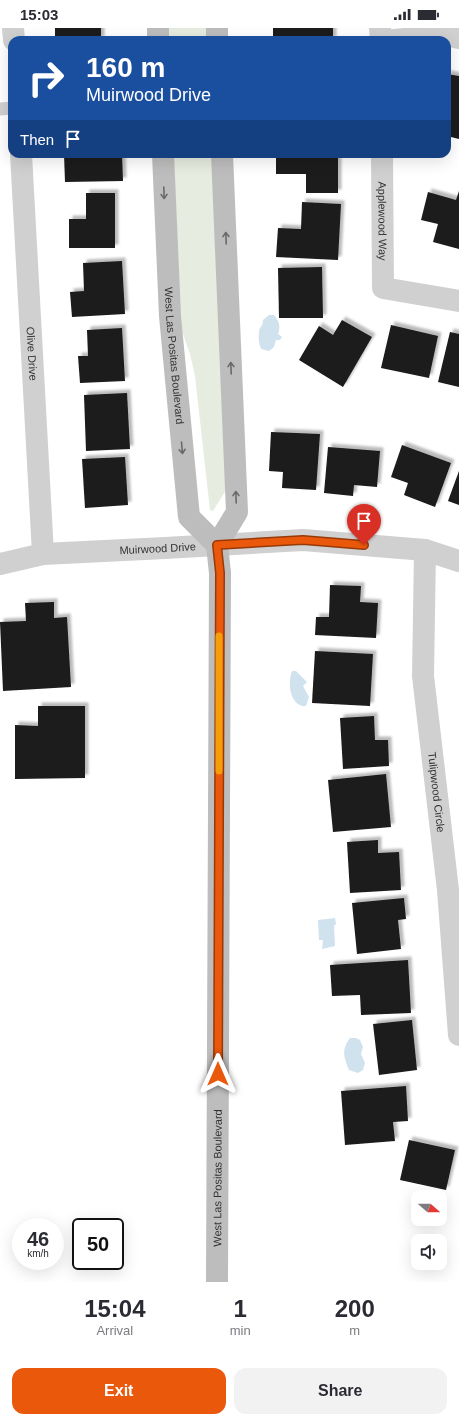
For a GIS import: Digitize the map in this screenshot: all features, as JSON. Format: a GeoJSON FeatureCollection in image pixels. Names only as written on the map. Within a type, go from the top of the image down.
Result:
{"type":"FeatureCollection","features":[{"type":"Feature","properties":{"kind":"main road","name":"West Las Positas Boulevard"},"geometry":{"type":"LineString","coordinates":[[163,158],[170,316],[189,517],[217,545],[220,581],[217,1282]]}},
{"type":"Feature","properties":{"kind":"main road"},"geometry":{"type":"LineString","coordinates":[[217,545],[237,512],[222,158]]}},
{"type":"Feature","properties":{"kind":"street"},"geometry":{"type":"LineString","coordinates":[[436,36],[450,36]]}},
{"type":"Feature","properties":{"kind":"street","name":"Olive Drive"},"geometry":{"type":"LineString","coordinates":[[20,158],[43,554]]}},
{"type":"Feature","properties":{"kind":"street","name":"Applewood Way"},"geometry":{"type":"LineString","coordinates":[[382,158],[383,288],[459,301]]}},
{"type":"Feature","properties":{"kind":"street","name":"Muirwood Drive"},"geometry":{"type":"LineString","coordinates":[[0,564],[43,554],[303,540],[425,550],[459,561]]}},
{"type":"Feature","properties":{"kind":"street","name":"Tulipwood Circle"},"geometry":{"type":"LineString","coordinates":[[425,550],[423,676],[454,890],[459,1034]]}},
{"type":"Feature","properties":{"kind":"shaded area"},"geometry":{"type":"Polygon","coordinates":[[[165,28],[208,28],[208,36],[165,36],[165,28]]]}},
{"type":"Feature","properties":{"kind":"shaded area"},"geometry":{"type":"Polygon","coordinates":[[[170,158],[213,158],[226,490],[213,511],[210,510],[195,376],[190,354],[178,319],[170,158]]]}},
{"type":"Feature","properties":{"kind":"water"},"geometry":{"type":"Polygon","coordinates":[[[269,315],[274,315],[277,319],[279,324],[278,334],[282,337],[280,340],[276,340],[274,347],[269,351],[261,349],[259,343],[259,330],[263,320],[269,315]]]}},
{"type":"Feature","properties":{"kind":"water"},"geometry":{"type":"Polygon","coordinates":[[[292,671],[296,671],[307,682],[303,686],[309,697],[306,706],[301,706],[296,703],[290,690],[292,671]]]}},
{"type":"Feature","properties":{"kind":"water"},"geometry":{"type":"Polygon","coordinates":[[[335,918],[335,946],[322,949],[323,940],[319,940],[318,920],[335,918]]]}},
{"type":"Feature","properties":{"kind":"water"},"geometry":{"type":"Polygon","coordinates":[[[350,1038],[360,1040],[363,1047],[361,1054],[365,1063],[363,1070],[358,1073],[349,1070],[344,1054],[345,1046],[350,1038]]]}},
{"type":"Feature","properties":{"kind":"building"},"geometry":{"type":"Polygon","coordinates":[[[55,28],[101,28],[101,36],[55,36],[55,28]]]}},
{"type":"Feature","properties":{"kind":"building"},"geometry":{"type":"Polygon","coordinates":[[[273,28],[333,28],[333,36],[273,36],[273,28]]]}},
{"type":"Feature","properties":{"kind":"building"},"geometry":{"type":"Polygon","coordinates":[[[451,75],[459,76],[459,139],[451,137],[451,75]]]}},
{"type":"Feature","properties":{"kind":"building"},"geometry":{"type":"Polygon","coordinates":[[[64,158],[122,158],[123,181],[65,182],[64,158]]]}},
{"type":"Feature","properties":{"kind":"building"},"geometry":{"type":"Polygon","coordinates":[[[276,158],[338,158],[338,193],[306,193],[306,174],[276,174],[276,158]]]}},
{"type":"Feature","properties":{"kind":"building"},"geometry":{"type":"Polygon","coordinates":[[[459,191],[459,249],[433,242],[438,224],[421,220],[428,192],[456,200],[459,191]]]}},
{"type":"Feature","properties":{"kind":"building"},"geometry":{"type":"Polygon","coordinates":[[[86,193],[115,193],[115,248],[69,248],[69,219],[86,219],[86,193]]]}},
{"type":"Feature","properties":{"kind":"building"},"geometry":{"type":"Polygon","coordinates":[[[302,202],[341,204],[338,260],[276,257],[278,228],[301,229],[302,202]]]}},
{"type":"Feature","properties":{"kind":"building"},"geometry":{"type":"Polygon","coordinates":[[[122,261],[125,314],[72,317],[70,292],[84,291],[83,263],[122,261]]]}},
{"type":"Feature","properties":{"kind":"building"},"geometry":{"type":"Polygon","coordinates":[[[322,267],[323,318],[279,318],[278,268],[322,267]]]}},
{"type":"Feature","properties":{"kind":"building"},"geometry":{"type":"Polygon","coordinates":[[[342,320],[372,337],[343,387],[299,360],[319,326],[333,335],[342,320]]]}},
{"type":"Feature","properties":{"kind":"building"},"geometry":{"type":"Polygon","coordinates":[[[391,325],[438,336],[429,378],[381,368],[391,325]]]}},
{"type":"Feature","properties":{"kind":"building"},"geometry":{"type":"Polygon","coordinates":[[[122,328],[125,381],[80,383],[78,356],[88,356],[87,330],[122,328]]]}},
{"type":"Feature","properties":{"kind":"building"},"geometry":{"type":"Polygon","coordinates":[[[450,332],[459,334],[459,387],[438,382],[450,332]]]}},
{"type":"Feature","properties":{"kind":"building"},"geometry":{"type":"Polygon","coordinates":[[[127,393],[130,449],[86,451],[84,395],[127,393]]]}},
{"type":"Feature","properties":{"kind":"building"},"geometry":{"type":"Polygon","coordinates":[[[271,432],[320,434],[316,490],[282,488],[283,472],[269,471],[271,432]]]}},
{"type":"Feature","properties":{"kind":"building"},"geometry":{"type":"Polygon","coordinates":[[[402,445],[451,463],[435,507],[404,495],[408,483],[391,477],[402,445]]]}},
{"type":"Feature","properties":{"kind":"building"},"geometry":{"type":"Polygon","coordinates":[[[328,447],[380,451],[377,487],[354,485],[353,496],[324,493],[328,447]]]}},
{"type":"Feature","properties":{"kind":"building"},"geometry":{"type":"Polygon","coordinates":[[[125,457],[128,505],[85,508],[82,459],[125,457]]]}},
{"type":"Feature","properties":{"kind":"building"},"geometry":{"type":"Polygon","coordinates":[[[459,471],[459,505],[448,501],[459,471]]]}},
{"type":"Feature","properties":{"kind":"building"},"geometry":{"type":"Polygon","coordinates":[[[330,585],[361,586],[360,602],[378,603],[376,638],[315,635],[316,617],[329,617],[330,585]]]}},
{"type":"Feature","properties":{"kind":"building"},"geometry":{"type":"Polygon","coordinates":[[[54,602],[54,618],[67,617],[71,687],[3,691],[0,622],[26,621],[25,603],[54,602]]]}},
{"type":"Feature","properties":{"kind":"building"},"geometry":{"type":"Polygon","coordinates":[[[315,651],[373,654],[370,706],[312,703],[315,651]]]}},
{"type":"Feature","properties":{"kind":"building"},"geometry":{"type":"Polygon","coordinates":[[[38,706],[85,706],[85,778],[15,779],[15,725],[38,726],[38,706]]]}},
{"type":"Feature","properties":{"kind":"building"},"geometry":{"type":"Polygon","coordinates":[[[374,716],[375,740],[388,740],[389,766],[343,769],[340,718],[374,716]]]}},
{"type":"Feature","properties":{"kind":"building"},"geometry":{"type":"Polygon","coordinates":[[[386,774],[391,827],[333,832],[328,780],[386,774]]]}},
{"type":"Feature","properties":{"kind":"building"},"geometry":{"type":"Polygon","coordinates":[[[378,840],[378,853],[399,852],[401,890],[350,893],[347,842],[378,840]]]}},
{"type":"Feature","properties":{"kind":"building"},"geometry":{"type":"Polygon","coordinates":[[[404,898],[406,919],[398,920],[401,949],[357,954],[352,903],[404,898]]]}},
{"type":"Feature","properties":{"kind":"building"},"geometry":{"type":"Polygon","coordinates":[[[408,960],[411,1013],[361,1015],[360,995],[332,996],[330,965],[408,960]]]}},
{"type":"Feature","properties":{"kind":"building"},"geometry":{"type":"Polygon","coordinates":[[[412,1020],[417,1070],[379,1075],[373,1024],[412,1020]]]}},
{"type":"Feature","properties":{"kind":"building"},"geometry":{"type":"Polygon","coordinates":[[[406,1086],[408,1121],[393,1122],[395,1141],[345,1145],[341,1091],[406,1086]]]}},
{"type":"Feature","properties":{"kind":"building"},"geometry":{"type":"Polygon","coordinates":[[[409,1140],[455,1150],[446,1190],[400,1180],[409,1140]]]}},
{"type":"Feature","properties":{"kind":"slow traffic"},"geometry":{"type":"LineString","coordinates":[[219,636],[219,771]]}},
{"type":"Feature","properties":{"kind":"route"},"geometry":{"type":"LineString","coordinates":[[218,1074],[220,573],[217,545],[303,540],[364,545]]}}]}
